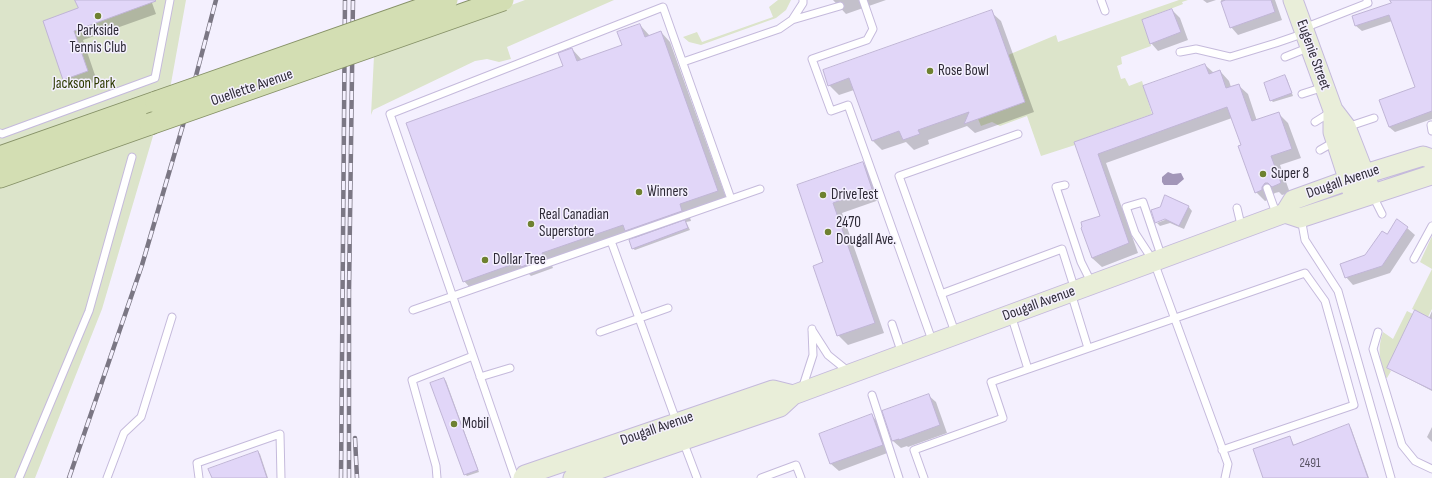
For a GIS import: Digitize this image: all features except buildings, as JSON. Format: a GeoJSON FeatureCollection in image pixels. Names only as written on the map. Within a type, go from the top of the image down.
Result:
{"type":"FeatureCollection","features":[{"type":"Feature","properties":{"kind":"main road","name":"Ouellette Avenue"},"geometry":{"type":"LineString","coordinates":[[0,157],[447,0]]}},
{"type":"Feature","properties":{"kind":"main road","name":"Ouellette Avenue"},"geometry":{"type":"LineString","coordinates":[[0,177],[503,0]]}},
{"type":"Feature","properties":{"kind":"street","name":"Eugenie Street"},"geometry":{"type":"LineString","coordinates":[[1293,0],[1333,110],[1333,132],[1341,134],[1363,197]]}},
{"type":"Feature","properties":{"kind":"street","name":"Dougall Avenue"},"geometry":{"type":"LineString","coordinates":[[523,478],[525,475],[680,431],[780,407],[797,393],[1242,229],[1363,197],[1432,172],[1423,156],[1357,177],[1293,200],[1287,216]]}},
{"type":"Feature","properties":{"kind":"street","name":"Dougall Avenue"},"geometry":{"type":"LineString","coordinates":[[573,478],[680,431]]}},
{"type":"Feature","properties":{"kind":"lane"},"geometry":{"type":"LineString","coordinates":[[0,133],[2,134],[155,78],[170,0]]}},
{"type":"Feature","properties":{"kind":"lane"},"geometry":{"type":"LineString","coordinates":[[792,20],[803,3],[803,0]]}},
{"type":"Feature","properties":{"kind":"lane"},"geometry":{"type":"LineString","coordinates":[[863,0],[873,30],[867,40],[812,59],[831,111],[848,105],[933,343]]}},
{"type":"Feature","properties":{"kind":"lane"},"geometry":{"type":"LineString","coordinates":[[1101,0],[1105,12]]}},
{"type":"Feature","properties":{"kind":"lane"},"geometry":{"type":"LineString","coordinates":[[1180,52],[1196,49],[1230,57],[1276,43],[1306,36],[1368,3],[1367,0]]}},
{"type":"Feature","properties":{"kind":"lane"},"geometry":{"type":"LineString","coordinates":[[683,62],[779,29],[792,20],[840,6]]}},
{"type":"Feature","properties":{"kind":"lane"},"geometry":{"type":"LineString","coordinates":[[515,478],[390,114],[663,7],[731,199]]}},
{"type":"Feature","properties":{"kind":"lane"},"geometry":{"type":"LineString","coordinates":[[1285,57],[1306,36]]}},
{"type":"Feature","properties":{"kind":"lane"},"geometry":{"type":"LineString","coordinates":[[1302,94],[1324,87]]}},
{"type":"Feature","properties":{"kind":"lane"},"geometry":{"type":"LineString","coordinates":[[1315,122],[1333,110]]}},
{"type":"Feature","properties":{"kind":"lane"},"geometry":{"type":"LineString","coordinates":[[1320,150],[1341,134],[1374,118]]}},
{"type":"Feature","properties":{"kind":"lane"},"geometry":{"type":"LineString","coordinates":[[956,335],[899,176],[1018,134]]}},
{"type":"Feature","properties":{"kind":"lane"},"geometry":{"type":"LineString","coordinates":[[19,478],[89,311],[132,157]]}},
{"type":"Feature","properties":{"kind":"lane"},"geometry":{"type":"LineString","coordinates":[[1065,185],[1056,187],[1082,262],[1079,289]]}},
{"type":"Feature","properties":{"kind":"lane"},"geometry":{"type":"LineString","coordinates":[[1267,188],[1305,240],[1338,291],[1391,478]]}},
{"type":"Feature","properties":{"kind":"lane"},"geometry":{"type":"LineString","coordinates":[[413,310],[760,189]]}},
{"type":"Feature","properties":{"kind":"lane"},"geometry":{"type":"LineString","coordinates":[[1363,197],[1382,214]]}},
{"type":"Feature","properties":{"kind":"lane"},"geometry":{"type":"LineString","coordinates":[[1158,260],[1135,233],[1126,208],[1143,202],[1174,318],[1228,464],[1225,478]]}},
{"type":"Feature","properties":{"kind":"lane"},"geometry":{"type":"LineString","coordinates":[[1237,208],[1242,229]]}},
{"type":"Feature","properties":{"kind":"lane"},"geometry":{"type":"LineString","coordinates":[[1414,259],[1432,226]]}},
{"type":"Feature","properties":{"kind":"lane"},"geometry":{"type":"LineString","coordinates":[[611,241],[697,478]]}},
{"type":"Feature","properties":{"kind":"lane"},"geometry":{"type":"LineString","coordinates":[[941,294],[1062,248],[1079,289],[1088,348]]}},
{"type":"Feature","properties":{"kind":"lane"},"geometry":{"type":"LineString","coordinates":[[924,478],[914,450],[1003,418],[991,382],[1305,273],[1325,301],[1354,405],[1222,450]]}},
{"type":"Feature","properties":{"kind":"lane"},"geometry":{"type":"LineString","coordinates":[[600,332],[668,308]]}},
{"type":"Feature","properties":{"kind":"lane"},"geometry":{"type":"LineString","coordinates":[[1010,314],[1028,369]]}},
{"type":"Feature","properties":{"kind":"lane"},"geometry":{"type":"LineString","coordinates":[[107,478],[124,434],[141,417],[172,317]]}},
{"type":"Feature","properties":{"kind":"lane"},"geometry":{"type":"LineString","coordinates":[[892,324],[902,354]]}},
{"type":"Feature","properties":{"kind":"lane"},"geometry":{"type":"LineString","coordinates":[[797,393],[813,355],[812,329],[828,355],[851,373]]}},
{"type":"Feature","properties":{"kind":"lane"},"geometry":{"type":"LineString","coordinates":[[1378,332],[1373,349],[1402,445],[1415,461],[1432,469]]}},
{"type":"Feature","properties":{"kind":"lane"},"geometry":{"type":"LineString","coordinates":[[437,478],[436,466],[412,380],[473,356]]}},
{"type":"Feature","properties":{"kind":"lane"},"geometry":{"type":"LineString","coordinates":[[480,377],[510,368]]}},
{"type":"Feature","properties":{"kind":"lane"},"geometry":{"type":"LineString","coordinates":[[872,395],[899,478]]}},
{"type":"Feature","properties":{"kind":"lane"},"geometry":{"type":"LineString","coordinates":[[199,478],[197,463],[280,434],[281,478]]}},
{"type":"Feature","properties":{"kind":"lane"},"geometry":{"type":"LineString","coordinates":[[761,478],[796,465],[801,478]]}},
{"type":"Feature","properties":{"kind":"green space","name":"Jackson Park"},"geometry":{"type":"Polygon","coordinates":[[[0,0],[186,0],[170,89],[153,136],[102,309],[35,478],[0,478],[0,0]]]}},
{"type":"Feature","properties":{"kind":"green space"},"geometry":{"type":"Polygon","coordinates":[[[525,0],[614,0],[507,47],[511,59],[499,62],[487,59],[475,61],[373,110],[371,115],[374,56],[525,0]]]}},
{"type":"Feature","properties":{"kind":"green space"},"geometry":{"type":"Polygon","coordinates":[[[778,0],[791,0],[786,10],[776,18],[701,45],[689,42],[683,37],[697,32],[702,42],[773,17],[769,7],[778,0]]]}},
{"type":"Feature","properties":{"kind":"green space"},"geometry":{"type":"Polygon","coordinates":[[[1179,0],[1188,0],[1182,2],[1183,4],[1142,20],[1151,46],[1121,57],[1122,64],[1117,66],[1121,79],[1125,78],[1129,86],[1142,81],[1152,114],[1074,142],[1075,145],[1041,156],[1027,116],[1000,126],[992,122],[981,126],[978,119],[1025,102],[1008,55],[1056,35],[1058,42],[1179,0]]]}},
{"type":"Feature","properties":{"kind":"green space"},"geometry":{"type":"Polygon","coordinates":[[[1432,236],[1432,269],[1420,262],[1432,236]]]}},
{"type":"Feature","properties":{"kind":"green space"},"geometry":{"type":"Polygon","coordinates":[[[1432,269],[1432,309],[1428,317],[1412,309],[1432,269]]]}},
{"type":"Feature","properties":{"kind":"green space"},"geometry":{"type":"Polygon","coordinates":[[[1407,311],[1413,314],[1387,368],[1391,371],[1387,378],[1384,377],[1380,360],[1381,338],[1383,332],[1393,339],[1407,311]]]}},
{"type":"Feature","properties":{"kind":"shaded area"},"geometry":{"type":"Polygon","coordinates":[[[1168,172],[1173,174],[1181,173],[1184,179],[1177,185],[1164,185],[1162,182],[1162,177],[1168,172]]]}},
{"type":"Feature","properties":{"kind":"railway"},"geometry":{"type":"LineString","coordinates":[[69,478],[142,265],[183,125],[216,0]]}},
{"type":"Feature","properties":{"kind":"railway"},"geometry":{"type":"LineString","coordinates":[[341,478],[345,0]]}},
{"type":"Feature","properties":{"kind":"railway"},"geometry":{"type":"LineString","coordinates":[[349,478],[349,292],[353,0]]}},
{"type":"Feature","properties":{"kind":"railway"},"geometry":{"type":"LineString","coordinates":[[355,438],[357,478]]}},
{"type":"Feature","properties":{"kind":"place","name":"Parkside Tennis Club"},"geometry":{"type":"Point","coordinates":[98,16]}},
{"type":"Feature","properties":{"kind":"place","name":"Rose Bowl"},"geometry":{"type":"Point","coordinates":[930,71]}},
{"type":"Feature","properties":{"kind":"place","name":"Super 8"},"geometry":{"type":"Point","coordinates":[1263,174]}},
{"type":"Feature","properties":{"kind":"place","name":"Winners"},"geometry":{"type":"Point","coordinates":[639,192]}},
{"type":"Feature","properties":{"kind":"place","name":"DriveTest"},"geometry":{"type":"Point","coordinates":[823,195]}},
{"type":"Feature","properties":{"kind":"place","name":"Real Canadian Superstore"},"geometry":{"type":"Point","coordinates":[531,224]}},
{"type":"Feature","properties":{"kind":"place","name":"2470 Dougall Ave."},"geometry":{"type":"Point","coordinates":[828,232]}},
{"type":"Feature","properties":{"kind":"place","name":"Dollar Tree"},"geometry":{"type":"Point","coordinates":[485,260]}},
{"type":"Feature","properties":{"kind":"place","name":"Mobil"},"geometry":{"type":"Point","coordinates":[454,424]}}]}
